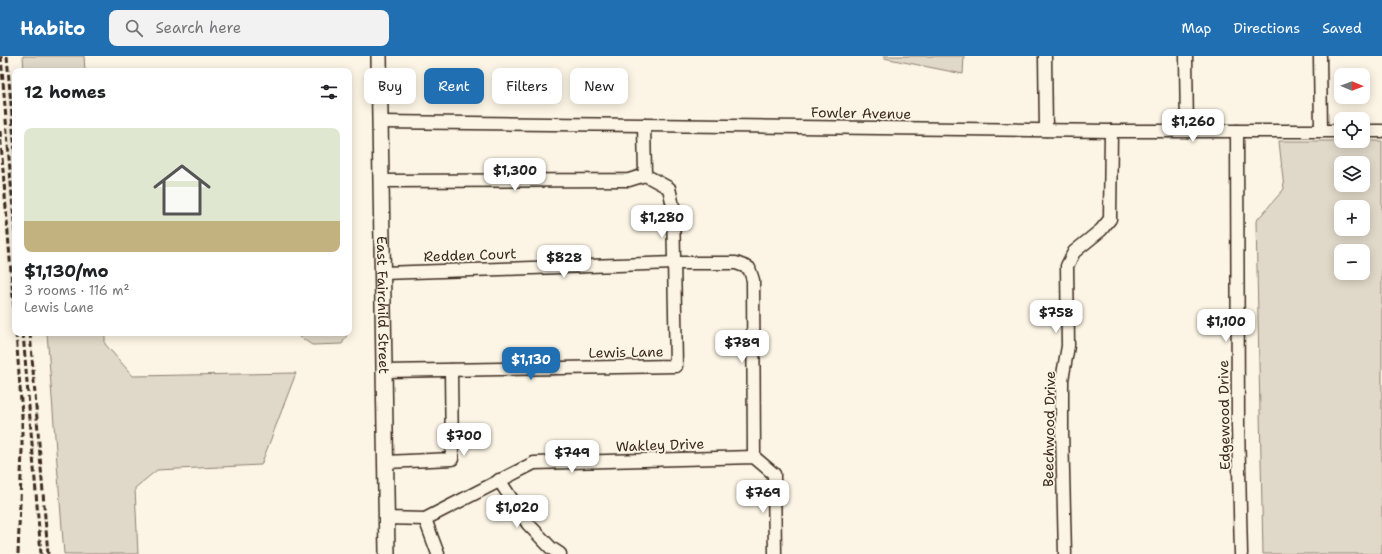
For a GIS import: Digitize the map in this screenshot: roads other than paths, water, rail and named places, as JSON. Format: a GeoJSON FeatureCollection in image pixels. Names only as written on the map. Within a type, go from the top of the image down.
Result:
{"type":"FeatureCollection","features":[{"type":"Feature","properties":{"kind":"street","name":"East Fairchild Street"},"geometry":{"type":"LineString","coordinates":[[379,56],[387,554]]}},
{"type":"Feature","properties":{"kind":"street"},"geometry":{"type":"LineString","coordinates":[[1046,56],[1046,130]]}},
{"type":"Feature","properties":{"kind":"street"},"geometry":{"type":"LineString","coordinates":[[1186,56],[1187,131]]}},
{"type":"Feature","properties":{"kind":"street"},"geometry":{"type":"LineString","coordinates":[[1320,56],[1321,131]]}},
{"type":"Feature","properties":{"kind":"street","name":"Fowler Avenue"},"geometry":{"type":"LineString","coordinates":[[380,122],[1111,131],[1334,131]]}},
{"type":"Feature","properties":{"kind":"street"},"geometry":{"type":"LineString","coordinates":[[644,125],[645,175]]}},
{"type":"Feature","properties":{"kind":"street","name":"Beechwood Drive"},"geometry":{"type":"LineString","coordinates":[[1065,554],[1062,380],[1068,346],[1066,266],[1074,252],[1101,230],[1110,219],[1111,131]]}},
{"type":"Feature","properties":{"kind":"street","name":"Edgewood Drive"},"geometry":{"type":"LineString","coordinates":[[1237,131],[1238,418],[1241,554]]}},
{"type":"Feature","properties":{"kind":"street"},"geometry":{"type":"LineString","coordinates":[[1370,131],[1382,131]]}},
{"type":"Feature","properties":{"kind":"street"},"geometry":{"type":"LineString","coordinates":[[381,181],[629,180],[645,175],[669,188],[673,206],[675,263]]}},
{"type":"Feature","properties":{"kind":"street","name":"Redden Court"},"geometry":{"type":"LineString","coordinates":[[383,273],[675,263],[736,263],[749,268],[753,280],[754,457]]}},
{"type":"Feature","properties":{"kind":"street","name":"Lewis Lane"},"geometry":{"type":"LineString","coordinates":[[385,371],[676,366],[675,263]]}},
{"type":"Feature","properties":{"kind":"street"},"geometry":{"type":"LineString","coordinates":[[386,462],[452,459],[451,370]]}},
{"type":"Feature","properties":{"kind":"street"},"geometry":{"type":"LineString","coordinates":[[754,457],[774,474],[775,554]]}},
{"type":"Feature","properties":{"kind":"street","name":"Wakley Drive"},"geometry":{"type":"LineString","coordinates":[[386,518],[425,519],[534,463],[754,457]]}},
{"type":"Feature","properties":{"kind":"street"},"geometry":{"type":"LineString","coordinates":[[499,480],[528,524],[560,554]]}},
{"type":"Feature","properties":{"kind":"street"},"geometry":{"type":"LineString","coordinates":[[425,519],[438,554]]}},
{"type":"Feature","properties":{"kind":"railway"},"geometry":{"type":"LineString","coordinates":[[1,56],[12,196]]}},
{"type":"Feature","properties":{"kind":"railway"},"geometry":{"type":"LineString","coordinates":[[7,56],[12,116]]}},
{"type":"Feature","properties":{"kind":"railway"},"geometry":{"type":"LineString","coordinates":[[0,131],[12,285]]}},
{"type":"Feature","properties":{"kind":"railway"},"geometry":{"type":"LineString","coordinates":[[16,336],[22,415]]}},
{"type":"Feature","properties":{"kind":"railway"},"geometry":{"type":"LineString","coordinates":[[23,336],[41,554]]}},
{"type":"Feature","properties":{"kind":"railway"},"geometry":{"type":"LineString","coordinates":[[30,336],[48,554]]}},
{"type":"Feature","properties":{"kind":"railway"},"geometry":{"type":"LineString","coordinates":[[18,554],[22,409]]}}]}
